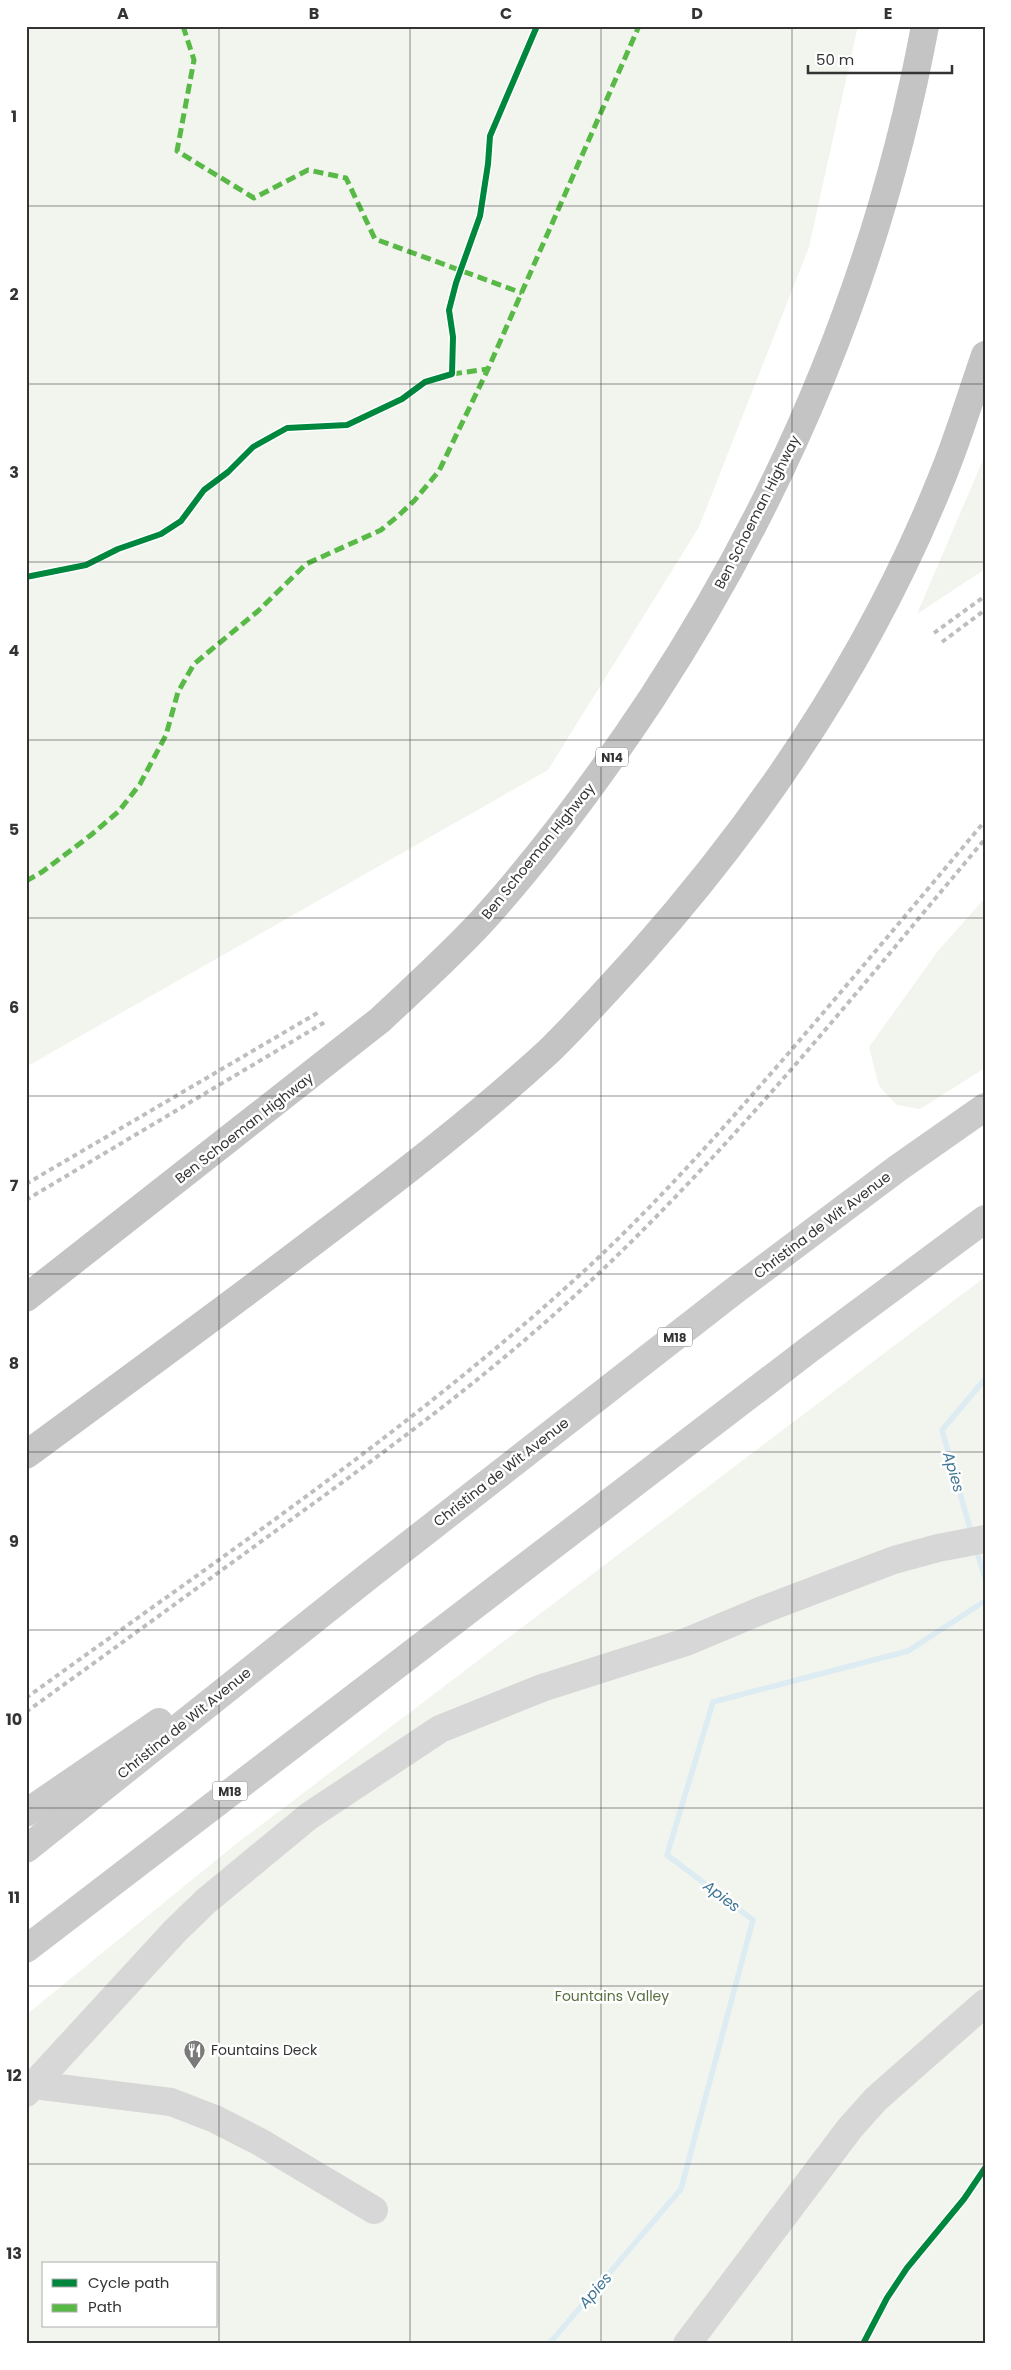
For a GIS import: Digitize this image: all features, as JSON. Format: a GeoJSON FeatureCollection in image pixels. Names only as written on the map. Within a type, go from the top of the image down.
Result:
{"type":"FeatureCollection","features":[{"type":"Feature","properties":{"kind":"highway","name":"Ben Schoeman Highway"},"geometry":{"type":"LineString","coordinates":[[26,1298],[380,1020],[425,978],[502,898],[613,757],[697,627],[751,529],[825,373],[866,262],[898,141],[925,26]]}},
{"type":"Feature","properties":{"kind":"highway"},"geometry":{"type":"LineString","coordinates":[[26,1455],[260,1283],[381,1191],[475,1115],[549,1050],[609,988],[687,901],[752,816],[850,668],[897,577],[943,475],[985,355]]}},
{"type":"Feature","properties":{"kind":"main road","name":"Christina de Wit Avenue"},"geometry":{"type":"LineString","coordinates":[[26,1849],[370,1575],[734,1291],[898,1168],[985,1107]]}},
{"type":"Feature","properties":{"kind":"main road","name":"M18"},"geometry":{"type":"LineString","coordinates":[[26,1949],[811,1348],[985,1219]]}},
{"type":"Feature","properties":{"kind":"main road"},"geometry":{"type":"LineString","coordinates":[[26,1812],[370,1575]]}},
{"type":"Feature","properties":{"kind":"lane"},"geometry":{"type":"LineString","coordinates":[[30,2089],[175,1931],[206,1901],[309,1816],[440,1729],[542,1688],[686,1642],[765,1609],[894,1560],[938,1548],[985,1539]]}},
{"type":"Feature","properties":{"kind":"lane"},"geometry":{"type":"LineString","coordinates":[[688,2344],[850,2128],[876,2099],[985,2003]]}},
{"type":"Feature","properties":{"kind":"lane"},"geometry":{"type":"LineString","coordinates":[[30,2089],[171,2102],[215,2119],[260,2142],[374,2210]]}},
{"type":"Feature","properties":{"kind":"green space"},"geometry":{"type":"Polygon","coordinates":[[[26,26],[858,26],[809,247],[699,527],[548,770],[26,1067],[26,26]]]}},
{"type":"Feature","properties":{"kind":"green space"},"geometry":{"type":"Polygon","coordinates":[[[985,454],[985,569],[917,614],[980,467],[985,454]]]}},
{"type":"Feature","properties":{"kind":"green space"},"geometry":{"type":"Polygon","coordinates":[[[985,898],[985,1068],[920,1109],[897,1105],[879,1086],[869,1047],[938,951],[985,898]]]}},
{"type":"Feature","properties":{"kind":"green space","name":"Fountains Valley"},"geometry":{"type":"Polygon","coordinates":[[[985,1277],[985,2344],[26,2344],[26,2015],[236,1844],[985,1277]]]}},
{"type":"Feature","properties":{"kind":"waterway","name":"Apies"},"geometry":{"type":"LineString","coordinates":[[972,1535],[942,1430],[985,1379]]}},
{"type":"Feature","properties":{"kind":"waterway","name":"Apies"},"geometry":{"type":"LineString","coordinates":[[976,1549],[985,1578]]}},
{"type":"Feature","properties":{"kind":"waterway","name":"Apies"},"geometry":{"type":"LineString","coordinates":[[549,2344],[681,2189],[753,1920],[667,1855],[713,1702],[908,1651],[985,1601]]}},
{"type":"Feature","properties":{"kind":"railway"},"geometry":{"type":"LineString","coordinates":[[934,633],[985,596]]}},
{"type":"Feature","properties":{"kind":"railway"},"geometry":{"type":"LineString","coordinates":[[942,642],[985,610]]}},
{"type":"Feature","properties":{"kind":"railway"},"geometry":{"type":"LineString","coordinates":[[26,1698],[240,1545],[381,1440],[450,1386],[583,1272],[652,1205],[739,1110],[985,821]]}},
{"type":"Feature","properties":{"kind":"railway"},"geometry":{"type":"LineString","coordinates":[[26,1712],[417,1426],[489,1370],[559,1310],[617,1256],[727,1141],[832,1022],[985,839]]}},
{"type":"Feature","properties":{"kind":"railway"},"geometry":{"type":"LineString","coordinates":[[26,1184],[319,1012]]}},
{"type":"Feature","properties":{"kind":"railway"},"geometry":{"type":"LineString","coordinates":[[26,1200],[325,1022]]}},
{"type":"Feature","properties":{"kind":"marked path"},"geometry":{"type":"LineString","coordinates":[[183,26],[194,60],[177,151],[254,198],[308,170],[346,178],[375,239],[522,293]]}},
{"type":"Feature","properties":{"kind":"marked path"},"geometry":{"type":"LineString","coordinates":[[26,881],[42,872],[91,835],[119,811],[140,784],[166,735],[178,692],[194,664],[258,611],[306,564],[381,530],[414,501],[439,471],[488,369],[639,26]]}},
{"type":"Feature","properties":{"kind":"marked path"},"geometry":{"type":"LineString","coordinates":[[452,374],[488,369]]}},
{"type":"Feature","properties":{"kind":"cycle path"},"geometry":{"type":"LineString","coordinates":[[26,577],[86,565],[118,549],[161,534],[181,521],[204,490],[228,472],[253,447],[287,428],[347,425],[402,399],[425,382],[452,374],[453,337],[449,310],[456,283],[480,216],[490,136],[537,26]]}},
{"type":"Feature","properties":{"kind":"cycle path"},"geometry":{"type":"LineString","coordinates":[[863,2344],[887,2298],[907,2268],[964,2199],[985,2168]]}},
{"type":"Feature","properties":{"kind":"place","name":"Fountains Deck"},"geometry":{"type":"Point","coordinates":[195,2069]}}]}
